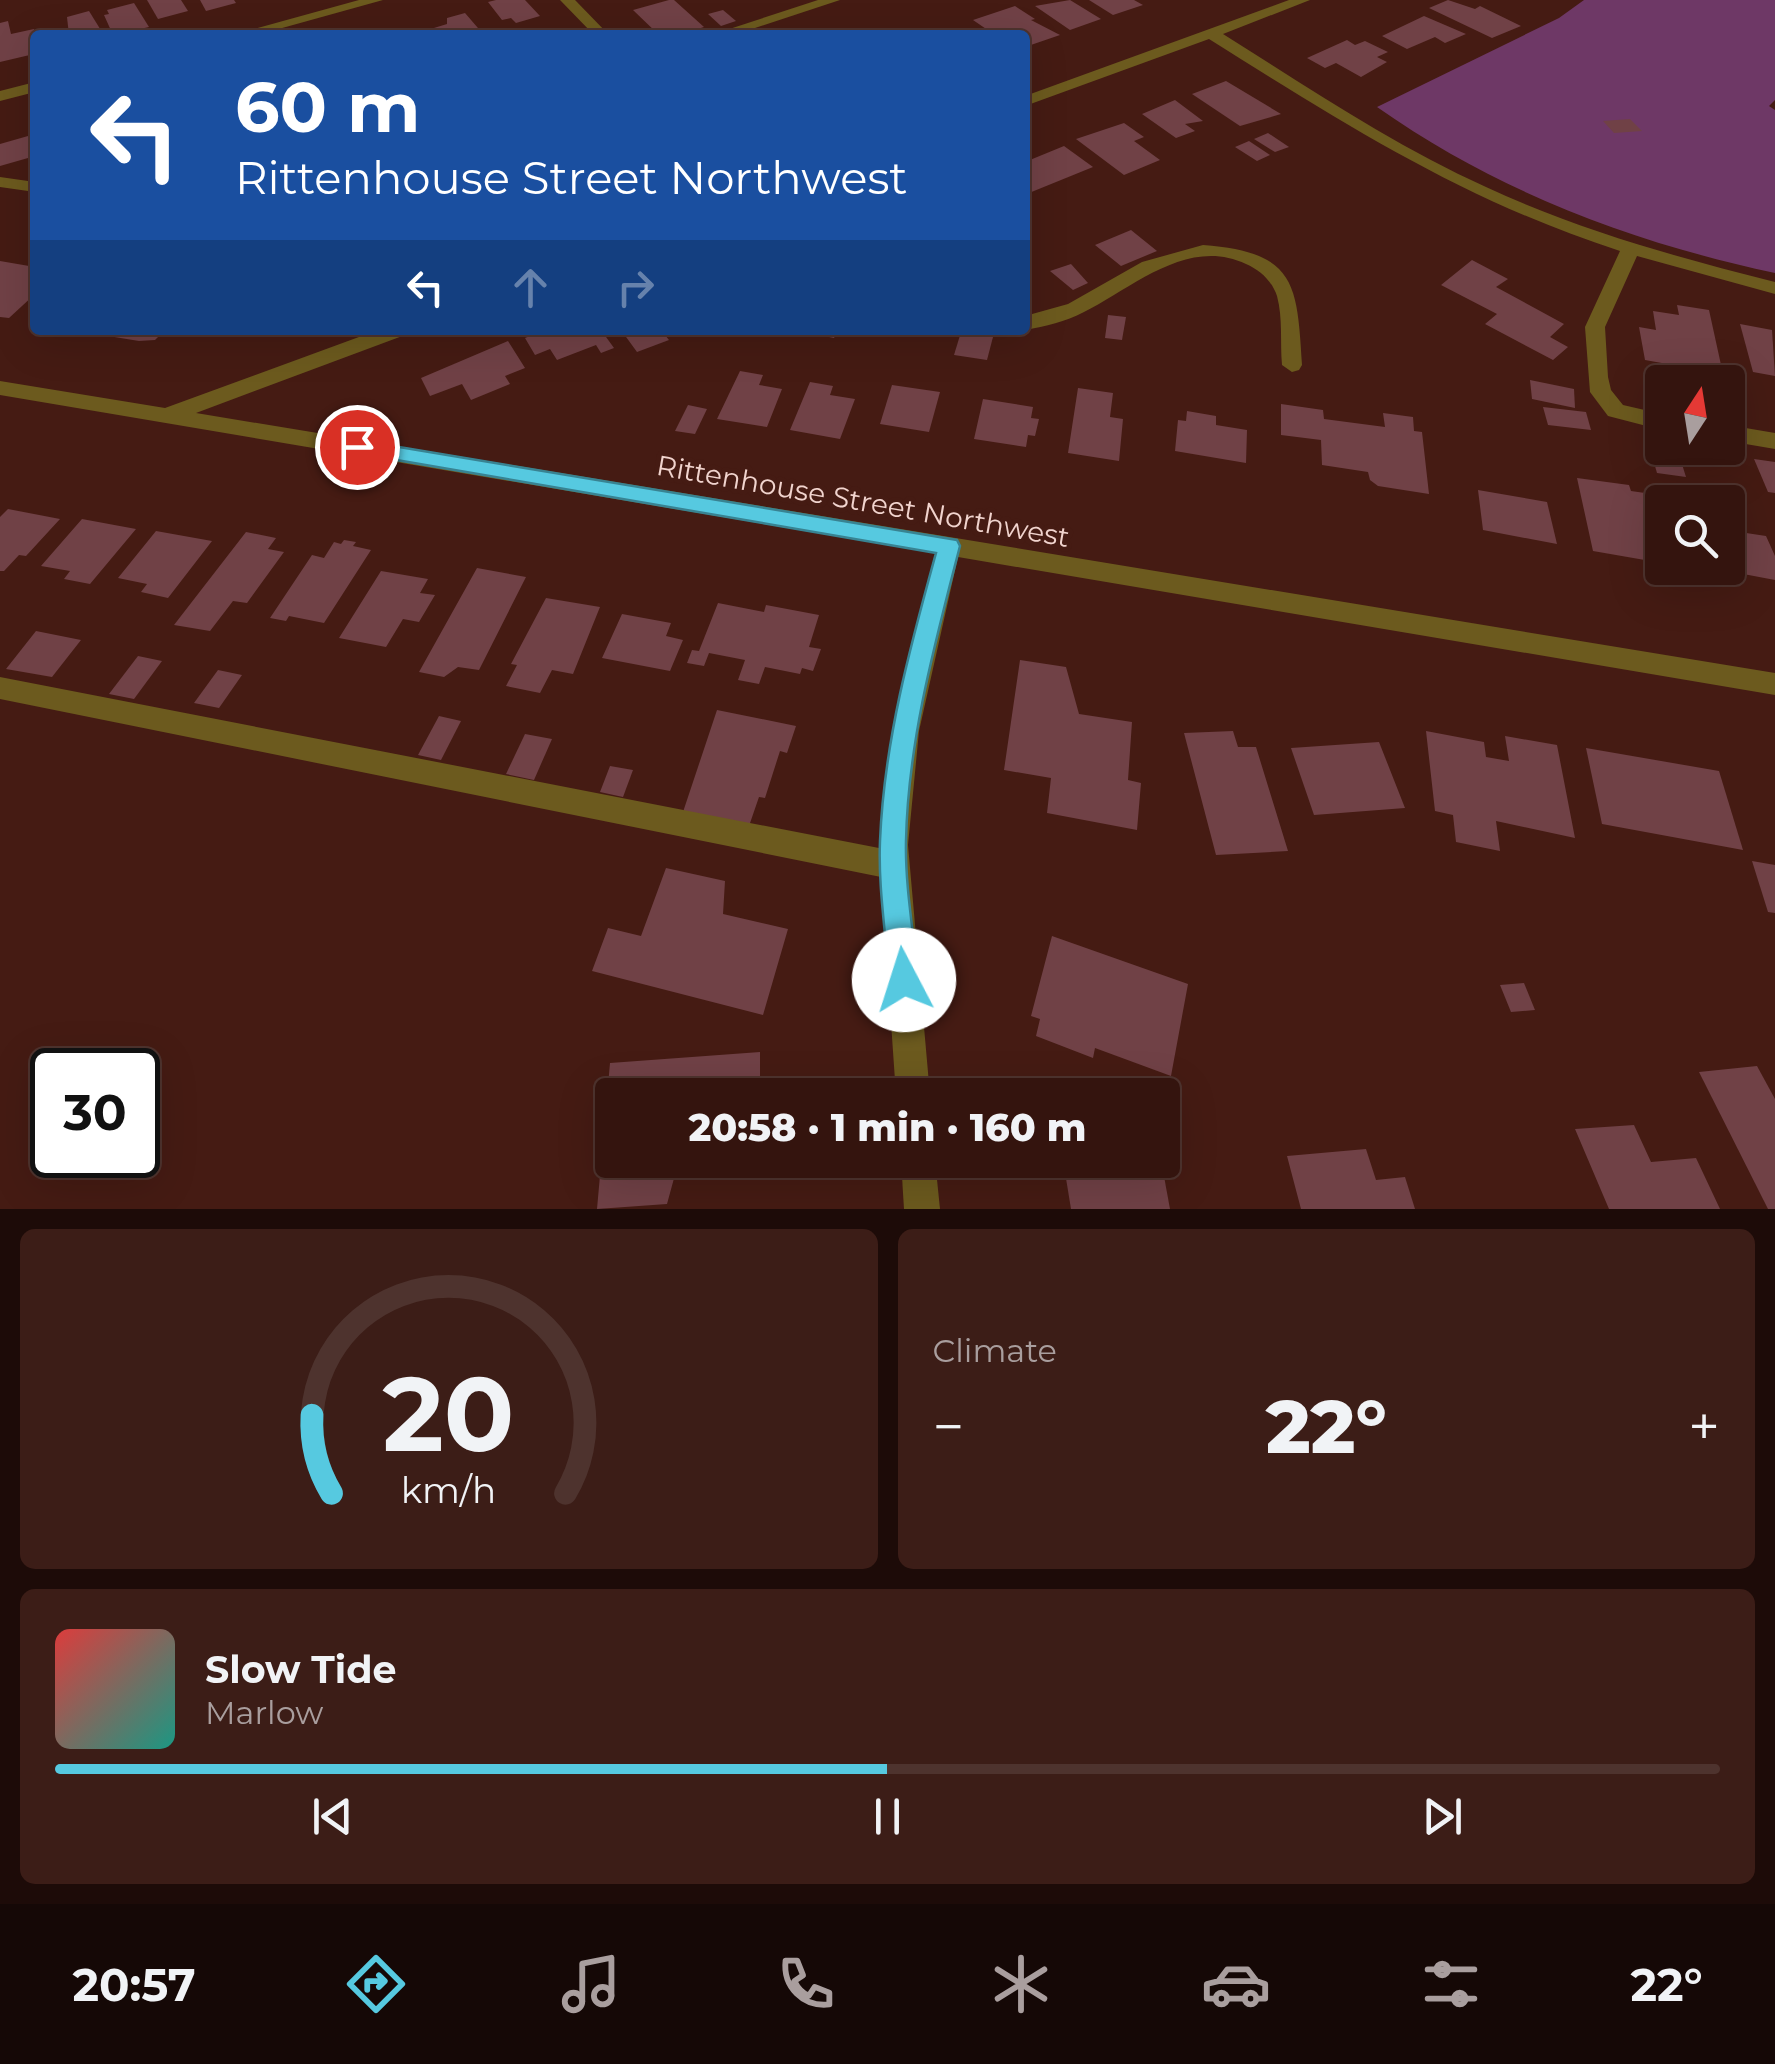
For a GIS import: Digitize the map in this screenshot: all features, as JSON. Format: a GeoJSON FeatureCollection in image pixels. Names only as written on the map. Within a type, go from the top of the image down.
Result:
{"type":"FeatureCollection","features":[{"type":"Feature","properties":{"kind":"street"},"geometry":{"type":"LineString","coordinates":[[259,30],[376,0]]}},
{"type":"Feature","properties":{"kind":"street"},"geometry":{"type":"LineString","coordinates":[[568,0],[597,30]]}},
{"type":"Feature","properties":{"kind":"street"},"geometry":{"type":"LineString","coordinates":[[734,30],[833,0]]}},
{"type":"Feature","properties":{"kind":"street"},"geometry":{"type":"LineString","coordinates":[[1030,98],[1303,0]]}},
{"type":"Feature","properties":{"kind":"street"},"geometry":{"type":"LineString","coordinates":[[1210,34],[1465,184],[1630,250],[1775,288]]}},
{"type":"Feature","properties":{"kind":"street"},"geometry":{"type":"LineString","coordinates":[[0,96],[30,88]]}},
{"type":"Feature","properties":{"kind":"street"},"geometry":{"type":"LineString","coordinates":[[0,182],[30,186]]}},
{"type":"Feature","properties":{"kind":"street"},"geometry":{"type":"LineString","coordinates":[[1030,322],[1054,320],[1160,260],[1220,250],[1254,257],[1285,290],[1292,365]]}},
{"type":"Feature","properties":{"kind":"street"},"geometry":{"type":"LineString","coordinates":[[1630,250],[1595,327],[1598,378],[1601,392],[1616,411],[1645,418]]}},
{"type":"Feature","properties":{"kind":"street"},"geometry":{"type":"LineString","coordinates":[[166,415],[384,335]]}},
{"type":"Feature","properties":{"kind":"street","name":"Rittenhouse Street Northwest"},"geometry":{"type":"LineString","coordinates":[[0,388],[1775,684]]}},
{"type":"Feature","properties":{"kind":"street"},"geometry":{"type":"LineString","coordinates":[[1745,436],[1775,442]]}},
{"type":"Feature","properties":{"kind":"street"},"geometry":{"type":"LineString","coordinates":[[912,1078],[894,864],[894,808],[914,677],[949,546]]}},
{"type":"Feature","properties":{"kind":"street"},"geometry":{"type":"LineString","coordinates":[[0,688],[894,864]]}},
{"type":"Feature","properties":{"kind":"street"},"geometry":{"type":"LineString","coordinates":[[919,1178],[922,1209]]}},
{"type":"Feature","properties":{"kind":"shaded area"},"geometry":{"type":"Polygon","coordinates":[[[1584,0],[1775,0],[1775,100],[1769,106],[1775,110],[1775,273],[1669,246],[1567,210],[1470,164],[1377,107],[1559,18],[1584,0]]]}},
{"type":"Feature","properties":{"kind":"building"},"geometry":{"type":"Polygon","coordinates":[[[147,0],[181,0],[188,11],[158,19],[147,0]]]}},
{"type":"Feature","properties":{"kind":"building"},"geometry":{"type":"Polygon","coordinates":[[[200,0],[234,0],[236,3],[206,11],[200,0]]]}},
{"type":"Feature","properties":{"kind":"building"},"geometry":{"type":"Polygon","coordinates":[[[525,0],[540,16],[516,23],[511,18],[502,20],[488,2],[525,0]]]}},
{"type":"Feature","properties":{"kind":"building"},"geometry":{"type":"Polygon","coordinates":[[[674,0],[704,27],[654,30],[633,10],[674,0]]]}},
{"type":"Feature","properties":{"kind":"building"},"geometry":{"type":"Polygon","coordinates":[[[1070,0],[1101,19],[1070,30],[1035,6],[1070,0]]]}},
{"type":"Feature","properties":{"kind":"building"},"geometry":{"type":"Polygon","coordinates":[[[1089,0],[1134,0],[1143,5],[1113,15],[1089,0]]]}},
{"type":"Feature","properties":{"kind":"building"},"geometry":{"type":"Polygon","coordinates":[[[1448,0],[1475,9],[1480,6],[1521,26],[1492,38],[1429,8],[1448,0]]]}},
{"type":"Feature","properties":{"kind":"building"},"geometry":{"type":"Polygon","coordinates":[[[134,3],[149,27],[111,30],[104,15],[109,14],[107,10],[134,3]]]}},
{"type":"Feature","properties":{"kind":"building"},"geometry":{"type":"Polygon","coordinates":[[[1015,6],[1035,19],[1031,20],[1060,35],[1030,45],[1030,30],[988,30],[973,20],[1015,6]]]}},
{"type":"Feature","properties":{"kind":"building"},"geometry":{"type":"Polygon","coordinates":[[[723,10],[736,21],[721,26],[708,14],[723,10]]]}},
{"type":"Feature","properties":{"kind":"building"},"geometry":{"type":"Polygon","coordinates":[[[89,11],[101,30],[68,30],[67,17],[89,11]]]}},
{"type":"Feature","properties":{"kind":"building"},"geometry":{"type":"Polygon","coordinates":[[[465,13],[480,30],[427,30],[447,24],[447,18],[465,13]]]}},
{"type":"Feature","properties":{"kind":"building"},"geometry":{"type":"Polygon","coordinates":[[[1424,16],[1466,34],[1445,43],[1435,37],[1407,49],[1382,36],[1424,16]]]}},
{"type":"Feature","properties":{"kind":"building"},"geometry":{"type":"Polygon","coordinates":[[[8,21],[11,34],[34,29],[30,30],[30,55],[0,62],[0,23],[8,21]]]}},
{"type":"Feature","properties":{"kind":"building"},"geometry":{"type":"Polygon","coordinates":[[[1347,40],[1355,45],[1365,41],[1388,52],[1377,57],[1387,62],[1361,77],[1336,63],[1325,68],[1307,58],[1347,40]]]}},
{"type":"Feature","properties":{"kind":"building"},"geometry":{"type":"Polygon","coordinates":[[[1226,81],[1281,114],[1240,126],[1192,94],[1226,81]]]}},
{"type":"Feature","properties":{"kind":"building"},"geometry":{"type":"Polygon","coordinates":[[[1175,100],[1203,121],[1185,124],[1195,131],[1176,138],[1142,114],[1175,100]]]}},
{"type":"Feature","properties":{"kind":"building"},"geometry":{"type":"Polygon","coordinates":[[[1630,119],[1642,131],[1614,133],[1603,121],[1630,119]]]}},
{"type":"Feature","properties":{"kind":"building"},"geometry":{"type":"Polygon","coordinates":[[[1124,123],[1144,137],[1134,141],[1160,160],[1124,175],[1076,139],[1124,123]]]}},
{"type":"Feature","properties":{"kind":"building"},"geometry":{"type":"Polygon","coordinates":[[[1268,133],[1289,147],[1275,152],[1254,139],[1268,133]]]}},
{"type":"Feature","properties":{"kind":"building"},"geometry":{"type":"Polygon","coordinates":[[[30,135],[30,157],[0,166],[0,144],[30,135]]]}},
{"type":"Feature","properties":{"kind":"building"},"geometry":{"type":"Polygon","coordinates":[[[1249,141],[1270,155],[1257,161],[1235,147],[1249,141]]]}},
{"type":"Feature","properties":{"kind":"building"},"geometry":{"type":"Polygon","coordinates":[[[1064,146],[1093,167],[1030,193],[1030,160],[1064,146]]]}},
{"type":"Feature","properties":{"kind":"building"},"geometry":{"type":"Polygon","coordinates":[[[1131,230],[1157,251],[1121,266],[1095,245],[1131,230]]]}},
{"type":"Feature","properties":{"kind":"building"},"geometry":{"type":"Polygon","coordinates":[[[1472,260],[1508,279],[1496,287],[1564,324],[1550,337],[1568,347],[1553,360],[1485,324],[1497,314],[1441,285],[1472,260]]]}},
{"type":"Feature","properties":{"kind":"building"},"geometry":{"type":"Polygon","coordinates":[[[0,261],[30,266],[30,299],[9,318],[0,317],[0,261]]]}},
{"type":"Feature","properties":{"kind":"building"},"geometry":{"type":"Polygon","coordinates":[[[1071,264],[1088,283],[1073,290],[1050,271],[1071,264]]]}},
{"type":"Feature","properties":{"kind":"building"},"geometry":{"type":"Polygon","coordinates":[[[1677,305],[1709,310],[1721,365],[1673,365],[1645,360],[1639,327],[1656,330],[1653,311],[1679,315],[1677,305]]]}},
{"type":"Feature","properties":{"kind":"building"},"geometry":{"type":"Polygon","coordinates":[[[1108,315],[1126,317],[1122,340],[1105,338],[1108,315]]]}},
{"type":"Feature","properties":{"kind":"building"},"geometry":{"type":"Polygon","coordinates":[[[1740,324],[1772,330],[1775,376],[1753,372],[1740,324]]]}},
{"type":"Feature","properties":{"kind":"building"},"geometry":{"type":"Polygon","coordinates":[[[102,335],[160,335],[155,340],[102,335]]]}},
{"type":"Feature","properties":{"kind":"building"},"geometry":{"type":"Polygon","coordinates":[[[605,335],[614,348],[601,353],[596,345],[557,360],[550,349],[535,355],[525,338],[605,335]]]}},
{"type":"Feature","properties":{"kind":"building"},"geometry":{"type":"Polygon","coordinates":[[[625,335],[665,335],[669,340],[637,352],[625,335]]]}},
{"type":"Feature","properties":{"kind":"building"},"geometry":{"type":"Polygon","coordinates":[[[960,335],[993,337],[987,360],[954,355],[960,335]]]}},
{"type":"Feature","properties":{"kind":"building"},"geometry":{"type":"Polygon","coordinates":[[[508,341],[525,368],[505,376],[510,384],[471,400],[462,384],[430,396],[421,378],[508,341]]]}},
{"type":"Feature","properties":{"kind":"building"},"geometry":{"type":"Polygon","coordinates":[[[740,371],[763,375],[759,385],[782,389],[767,427],[717,419],[740,371]]]}},
{"type":"Feature","properties":{"kind":"building"},"geometry":{"type":"Polygon","coordinates":[[[1530,380],[1574,389],[1575,408],[1532,399],[1530,380]]]}},
{"type":"Feature","properties":{"kind":"building"},"geometry":{"type":"Polygon","coordinates":[[[810,382],[833,386],[830,395],[855,399],[840,439],[790,430],[810,382]]]}},
{"type":"Feature","properties":{"kind":"building"},"geometry":{"type":"Polygon","coordinates":[[[892,385],[940,392],[929,432],[880,424],[892,385]]]}},
{"type":"Feature","properties":{"kind":"building"},"geometry":{"type":"Polygon","coordinates":[[[1078,388],[1113,393],[1110,417],[1123,419],[1119,461],[1068,453],[1078,388]]]}},
{"type":"Feature","properties":{"kind":"building"},"geometry":{"type":"Polygon","coordinates":[[[983,399],[1033,407],[1031,418],[1039,419],[1035,436],[1028,435],[1026,447],[974,439],[983,399]]]}},
{"type":"Feature","properties":{"kind":"building"},"geometry":{"type":"Polygon","coordinates":[[[1281,404],[1323,410],[1324,419],[1385,427],[1383,413],[1413,417],[1414,431],[1422,432],[1429,494],[1378,486],[1370,480],[1368,472],[1322,465],[1321,440],[1281,435],[1281,404]]]}},
{"type":"Feature","properties":{"kind":"building"},"geometry":{"type":"Polygon","coordinates":[[[688,405],[707,409],[695,434],[675,431],[688,405]]]}},
{"type":"Feature","properties":{"kind":"building"},"geometry":{"type":"Polygon","coordinates":[[[1543,407],[1586,412],[1591,430],[1548,425],[1543,407]]]}},
{"type":"Feature","properties":{"kind":"building"},"geometry":{"type":"Polygon","coordinates":[[[1187,411],[1216,416],[1216,425],[1247,430],[1246,463],[1175,451],[1178,420],[1186,421],[1187,411]]]}},
{"type":"Feature","properties":{"kind":"building"},"geometry":{"type":"Polygon","coordinates":[[[1754,459],[1775,462],[1775,493],[1768,492],[1754,459]]]}},
{"type":"Feature","properties":{"kind":"building"},"geometry":{"type":"Polygon","coordinates":[[[1655,465],[1682,465],[1686,477],[1657,473],[1655,465]]]}},
{"type":"Feature","properties":{"kind":"building"},"geometry":{"type":"Polygon","coordinates":[[[1577,478],[1629,485],[1631,491],[1645,493],[1645,560],[1593,551],[1577,478]]]}},
{"type":"Feature","properties":{"kind":"building"},"geometry":{"type":"Polygon","coordinates":[[[1478,490],[1547,502],[1557,544],[1483,530],[1478,490]]]}},
{"type":"Feature","properties":{"kind":"building"},"geometry":{"type":"Polygon","coordinates":[[[8,509],[60,519],[26,556],[19,555],[0,571],[0,517],[8,509]]]}},
{"type":"Feature","properties":{"kind":"building"},"geometry":{"type":"Polygon","coordinates":[[[82,519],[136,529],[90,584],[64,579],[70,571],[41,566],[82,519]]]}},
{"type":"Feature","properties":{"kind":"building"},"geometry":{"type":"Polygon","coordinates":[[[156,531],[212,541],[168,598],[141,592],[147,584],[118,578],[156,531]]]}},
{"type":"Feature","properties":{"kind":"building"},"geometry":{"type":"Polygon","coordinates":[[[246,532],[276,538],[268,549],[284,552],[247,603],[233,601],[210,631],[174,625],[246,532]]]}},
{"type":"Feature","properties":{"kind":"building"},"geometry":{"type":"Polygon","coordinates":[[[1745,533],[1766,536],[1775,556],[1775,580],[1745,574],[1745,533]]]}},
{"type":"Feature","properties":{"kind":"building"},"geometry":{"type":"Polygon","coordinates":[[[344,540],[371,550],[324,623],[289,616],[286,621],[270,618],[312,555],[324,558],[334,542],[341,544],[344,540]]]}},
{"type":"Feature","properties":{"kind":"building"},"geometry":{"type":"Polygon","coordinates":[[[477,568],[526,577],[479,670],[458,667],[444,677],[419,672],[477,568]]]}},
{"type":"Feature","properties":{"kind":"building"},"geometry":{"type":"Polygon","coordinates":[[[381,571],[428,579],[420,593],[435,595],[419,622],[403,619],[386,647],[339,638],[381,571]]]}},
{"type":"Feature","properties":{"kind":"building"},"geometry":{"type":"Polygon","coordinates":[[[546,598],[600,607],[573,674],[552,670],[540,693],[506,686],[517,665],[511,664],[546,598]]]}},
{"type":"Feature","properties":{"kind":"building"},"geometry":{"type":"Polygon","coordinates":[[[718,603],[764,612],[766,605],[819,615],[809,647],[821,649],[813,671],[802,668],[800,674],[765,667],[759,684],[738,680],[745,660],[709,653],[704,666],[687,663],[692,650],[699,651],[718,603]]]}},
{"type":"Feature","properties":{"kind":"building"},"geometry":{"type":"Polygon","coordinates":[[[622,614],[671,623],[666,636],[683,640],[670,671],[602,658],[622,614]]]}},
{"type":"Feature","properties":{"kind":"building"},"geometry":{"type":"Polygon","coordinates":[[[36,631],[81,640],[52,677],[6,669],[36,631]]]}},
{"type":"Feature","properties":{"kind":"building"},"geometry":{"type":"Polygon","coordinates":[[[138,656],[162,661],[134,699],[109,694],[138,656]]]}},
{"type":"Feature","properties":{"kind":"building"},"geometry":{"type":"Polygon","coordinates":[[[1020,660],[1066,667],[1079,714],[1132,722],[1128,780],[1141,783],[1137,830],[1047,813],[1051,778],[1004,770],[1020,660]]]}},
{"type":"Feature","properties":{"kind":"building"},"geometry":{"type":"Polygon","coordinates":[[[218,670],[242,675],[219,708],[194,703],[218,670]]]}},
{"type":"Feature","properties":{"kind":"building"},"geometry":{"type":"Polygon","coordinates":[[[717,710],[796,726],[787,753],[780,751],[765,798],[759,797],[749,826],[683,812],[717,710]]]}},
{"type":"Feature","properties":{"kind":"building"},"geometry":{"type":"Polygon","coordinates":[[[439,716],[461,721],[441,760],[418,755],[439,716]]]}},
{"type":"Feature","properties":{"kind":"building"},"geometry":{"type":"Polygon","coordinates":[[[1233,731],[1238,747],[1256,747],[1288,851],[1216,855],[1184,733],[1233,731]]]}},
{"type":"Feature","properties":{"kind":"building"},"geometry":{"type":"Polygon","coordinates":[[[1426,731],[1484,742],[1486,757],[1509,761],[1505,736],[1557,745],[1575,838],[1496,821],[1500,851],[1456,842],[1453,815],[1435,811],[1426,731]]]}},
{"type":"Feature","properties":{"kind":"building"},"geometry":{"type":"Polygon","coordinates":[[[525,734],[552,739],[534,780],[506,774],[525,734]]]}},
{"type":"Feature","properties":{"kind":"building"},"geometry":{"type":"Polygon","coordinates":[[[1379,742],[1405,808],[1314,815],[1291,748],[1379,742]]]}},
{"type":"Feature","properties":{"kind":"building"},"geometry":{"type":"Polygon","coordinates":[[[1586,748],[1719,771],[1743,850],[1602,824],[1586,748]]]}},
{"type":"Feature","properties":{"kind":"building"},"geometry":{"type":"Polygon","coordinates":[[[610,766],[633,770],[623,797],[600,792],[610,766]]]}},
{"type":"Feature","properties":{"kind":"building"},"geometry":{"type":"Polygon","coordinates":[[[1752,861],[1775,865],[1775,913],[1768,912],[1752,861]]]}},
{"type":"Feature","properties":{"kind":"building"},"geometry":{"type":"Polygon","coordinates":[[[666,868],[725,881],[723,914],[788,929],[763,1015],[592,971],[608,928],[641,936],[666,868]]]}},
{"type":"Feature","properties":{"kind":"building"},"geometry":{"type":"Polygon","coordinates":[[[1052,936],[1188,984],[1171,1076],[1095,1048],[1093,1058],[1036,1036],[1040,1019],[1031,1016],[1052,936]]]}},
{"type":"Feature","properties":{"kind":"building"},"geometry":{"type":"Polygon","coordinates":[[[1524,983],[1535,1010],[1511,1012],[1500,985],[1524,983]]]}},
{"type":"Feature","properties":{"kind":"building"},"geometry":{"type":"Polygon","coordinates":[[[760,1052],[760,1078],[609,1078],[610,1063],[760,1052]]]}},
{"type":"Feature","properties":{"kind":"building"},"geometry":{"type":"Polygon","coordinates":[[[1757,1066],[1775,1099],[1775,1209],[1768,1209],[1699,1072],[1757,1066]]]}},
{"type":"Feature","properties":{"kind":"building"},"geometry":{"type":"Polygon","coordinates":[[[1634,1125],[1651,1162],[1696,1158],[1720,1209],[1609,1209],[1575,1129],[1634,1125]]]}},
{"type":"Feature","properties":{"kind":"building"},"geometry":{"type":"Polygon","coordinates":[[[1366,1149],[1376,1180],[1405,1177],[1415,1209],[1301,1209],[1287,1156],[1366,1149]]]}},
{"type":"Feature","properties":{"kind":"building"},"geometry":{"type":"Polygon","coordinates":[[[600,1178],[674,1178],[667,1204],[597,1209],[600,1178]]]}},
{"type":"Feature","properties":{"kind":"building"},"geometry":{"type":"Polygon","coordinates":[[[1066,1178],[1164,1178],[1170,1209],[1071,1209],[1066,1178]]]}},
{"type":"Feature","properties":{"kind":"route"},"geometry":{"type":"LineString","coordinates":[[357,447],[949,546],[914,677],[897,782],[892,845],[904,980]]}}]}
